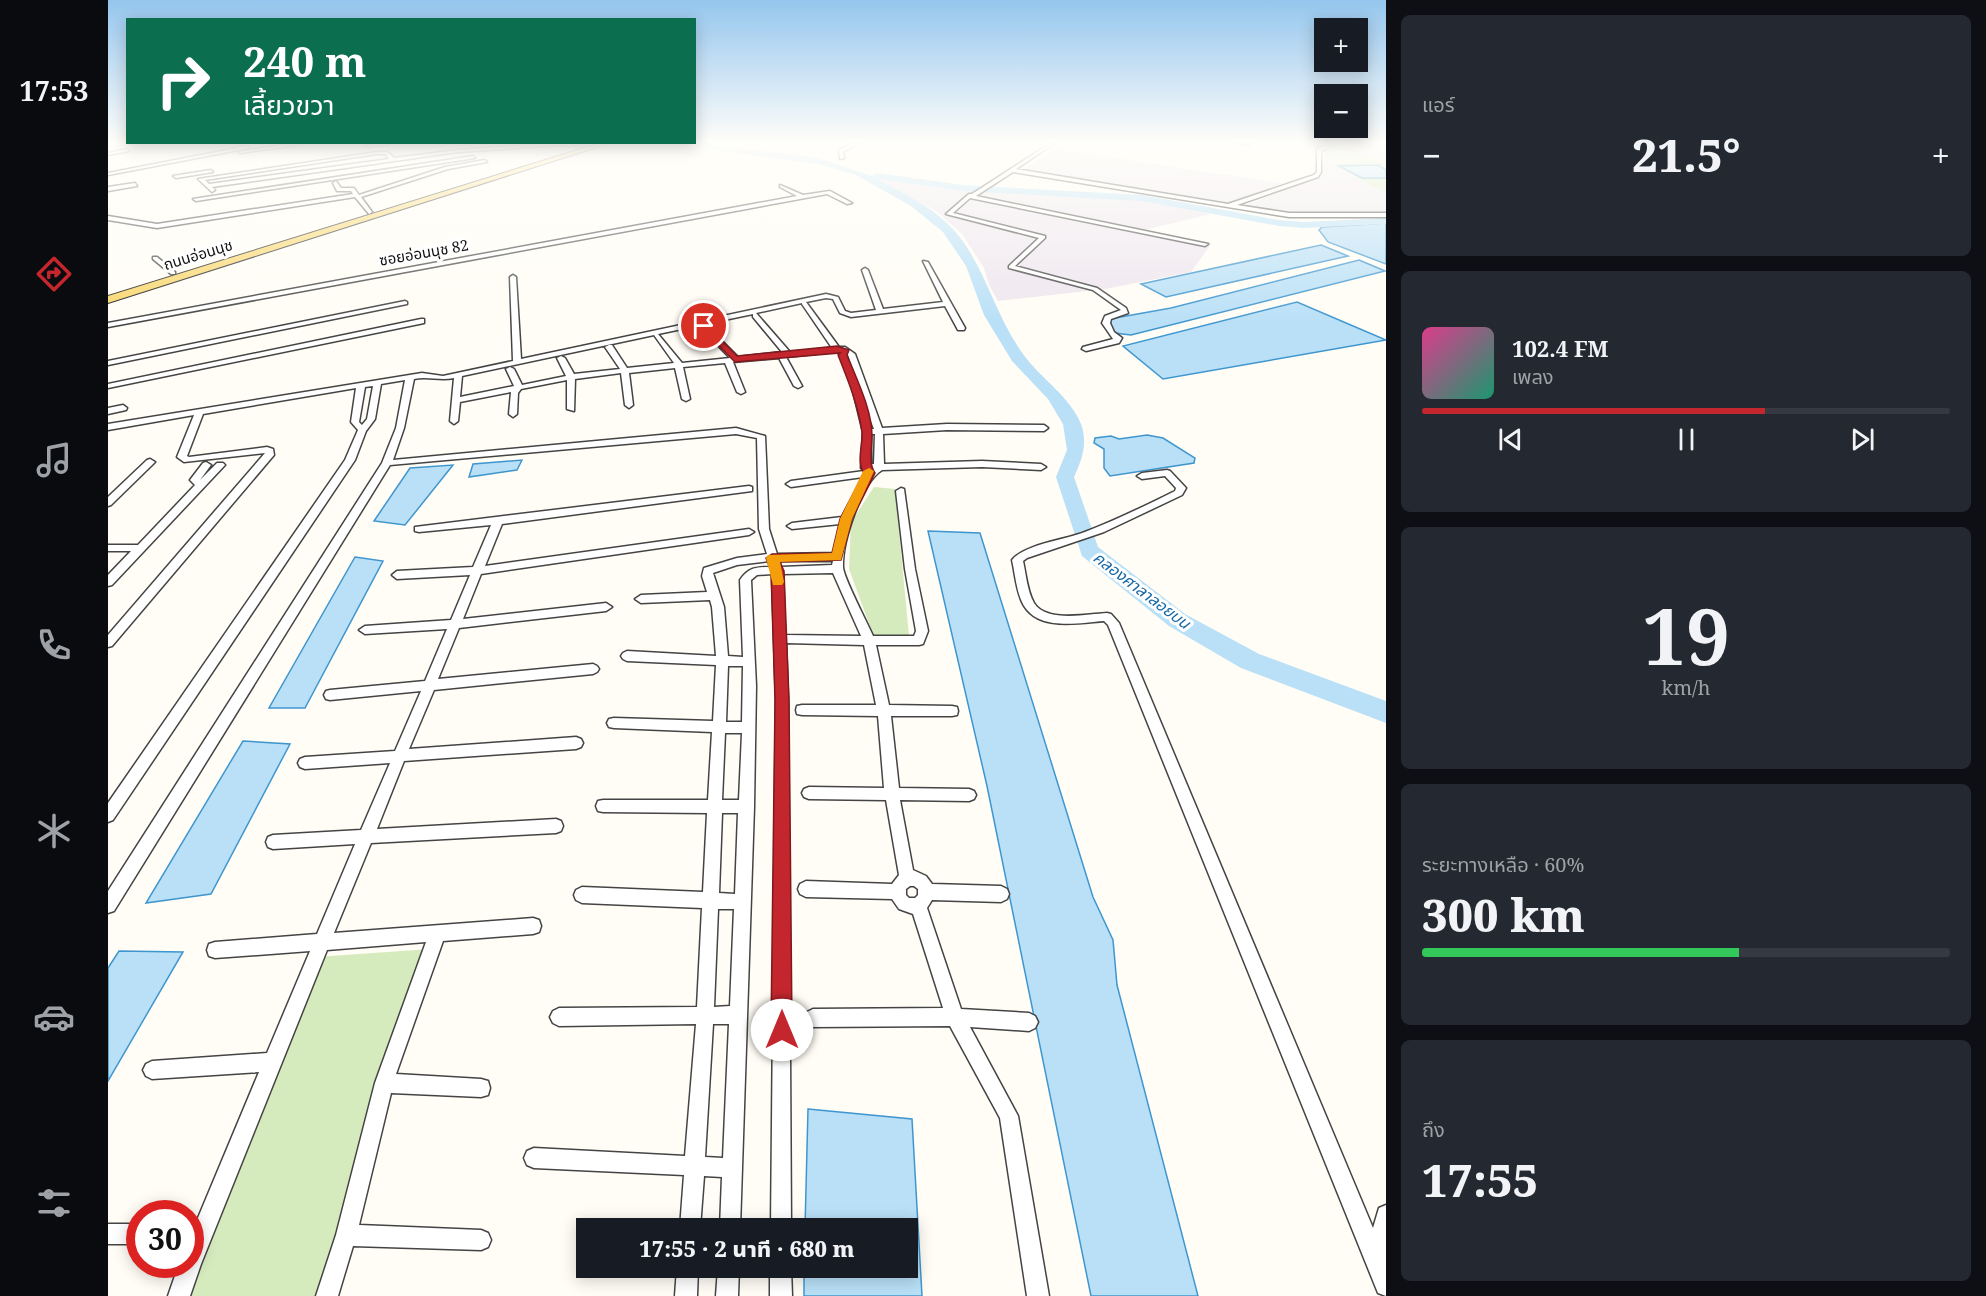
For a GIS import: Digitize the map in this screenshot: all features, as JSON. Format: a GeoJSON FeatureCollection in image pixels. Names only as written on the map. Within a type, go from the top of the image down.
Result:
{"type":"FeatureCollection","features":[{"type":"Feature","properties":{"kind":"main road","name":"ถนนอ่อนนุช"},"geometry":{"type":"LineString","coordinates":[[108,300],[397,203]]}},
{"type":"Feature","properties":{"kind":"main road","name":"ถนนอ่อนนุช"},"geometry":{"type":"LineString","coordinates":[[108,294],[407,203]]}},
{"type":"Feature","properties":{"kind":"street"},"geometry":{"type":"LineString","coordinates":[[266,209],[267,203]]}},
{"type":"Feature","properties":{"kind":"street"},"geometry":{"type":"LineString","coordinates":[[108,218],[157,226],[297,203]]}},
{"type":"Feature","properties":{"kind":"street"},"geometry":{"type":"LineString","coordinates":[[362,203],[369,212]]}},
{"type":"Feature","properties":{"kind":"street","name":"ซอยอ่อนนุช 82"},"geometry":{"type":"LineString","coordinates":[[108,325],[768,203]]}},
{"type":"Feature","properties":{"kind":"street"},"geometry":{"type":"LineString","coordinates":[[961,203],[949,213],[1043,237],[1011,267],[1095,289],[1126,312],[1108,318],[1106,323],[1111,333],[1118,338],[1116,341],[1086,350]]}},
{"type":"Feature","properties":{"kind":"street"},"geometry":{"type":"LineString","coordinates":[[998,203],[1205,244]]}},
{"type":"Feature","properties":{"kind":"street"},"geometry":{"type":"LineString","coordinates":[[1218,203],[1289,215],[1386,215]]}},
{"type":"Feature","properties":{"kind":"street"},"geometry":{"type":"LineString","coordinates":[[1234,206],[1241,203]]}},
{"type":"Feature","properties":{"kind":"street"},"geometry":{"type":"LineString","coordinates":[[215,224],[234,220],[234,214]]}},
{"type":"Feature","properties":{"kind":"street"},"geometry":{"type":"LineString","coordinates":[[596,235],[604,243]]}},
{"type":"Feature","properties":{"kind":"street"},"geometry":{"type":"LineString","coordinates":[[155,258],[173,273]]}},
{"type":"Feature","properties":{"kind":"street"},"geometry":{"type":"LineString","coordinates":[[925,262],[961,328]]}},
{"type":"Feature","properties":{"kind":"street"},"geometry":{"type":"LineString","coordinates":[[865,270],[880,311]]}},
{"type":"Feature","properties":{"kind":"street"},"geometry":{"type":"LineString","coordinates":[[513,278],[517,362]]}},
{"type":"Feature","properties":{"kind":"street"},"geometry":{"type":"LineString","coordinates":[[108,427],[422,375],[443,378],[826,296],[836,298],[845,314],[947,304]]}},
{"type":"Feature","properties":{"kind":"street"},"geometry":{"type":"LineString","coordinates":[[108,363],[405,303]]}},
{"type":"Feature","properties":{"kind":"street"},"geometry":{"type":"LineString","coordinates":[[805,304],[841,350],[856,390],[867,432],[868,470],[846,519],[837,563],[869,640],[885,711],[892,793],[907,878]]}},
{"type":"Feature","properties":{"kind":"street"},"geometry":{"type":"LineString","coordinates":[[756,315],[785,354],[798,386]]}},
{"type":"Feature","properties":{"kind":"street"},"geometry":{"type":"LineString","coordinates":[[108,386],[421,321]]}},
{"type":"Feature","properties":{"kind":"street"},"geometry":{"type":"LineString","coordinates":[[704,326],[731,359],[741,392]]}},
{"type":"Feature","properties":{"kind":"street"},"geometry":{"type":"LineString","coordinates":[[657,336],[677,360],[686,399]]}},
{"type":"Feature","properties":{"kind":"street"},"geometry":{"type":"LineString","coordinates":[[609,347],[625,371],[629,405]]}},
{"type":"Feature","properties":{"kind":"street"},"geometry":{"type":"LineString","coordinates":[[456,400],[571,377],[731,359],[841,350],[851,354],[879,432],[879,467]]}},
{"type":"Feature","properties":{"kind":"street"},"geometry":{"type":"LineString","coordinates":[[561,358],[571,377],[571,409]]}},
{"type":"Feature","properties":{"kind":"street"},"geometry":{"type":"LineString","coordinates":[[510,369],[519,387]]}},
{"type":"Feature","properties":{"kind":"street"},"geometry":{"type":"LineString","coordinates":[[108,905],[387,463],[400,428],[410,377]]}},
{"type":"Feature","properties":{"kind":"street"},"geometry":{"type":"LineString","coordinates":[[454,421],[458,377]]}},
{"type":"Feature","properties":{"kind":"street"},"geometry":{"type":"LineString","coordinates":[[108,815],[350,460],[362,430],[371,419],[377,383]]}},
{"type":"Feature","properties":{"kind":"street"},"geometry":{"type":"LineString","coordinates":[[361,385],[354,422],[362,430]]}},
{"type":"Feature","properties":{"kind":"street"},"geometry":{"type":"LineString","coordinates":[[513,414],[514,393],[519,387]]}},
{"type":"Feature","properties":{"kind":"street"},"geometry":{"type":"LineString","coordinates":[[108,411],[123,408]]}},
{"type":"Feature","properties":{"kind":"street"},"geometry":{"type":"LineString","coordinates":[[108,643],[270,452],[223,461],[187,460],[182,457],[199,413]]}},
{"type":"Feature","properties":{"kind":"street"},"geometry":{"type":"LineString","coordinates":[[867,432],[947,427],[1044,428]]}},
{"type":"Feature","properties":{"kind":"street"},"geometry":{"type":"LineString","coordinates":[[387,463],[736,431],[761,436],[764,530],[775,565],[782,700],[781,1218]]}},
{"type":"Feature","properties":{"kind":"street"},"geometry":{"type":"LineString","coordinates":[[108,582],[199,484],[210,479],[223,461]]}},
{"type":"Feature","properties":{"kind":"street"},"geometry":{"type":"LineString","coordinates":[[108,503],[150,462]]}},
{"type":"Feature","properties":{"kind":"street"},"geometry":{"type":"LineString","coordinates":[[199,484],[195,480],[208,462]]}},
{"type":"Feature","properties":{"kind":"street"},"geometry":{"type":"LineString","coordinates":[[791,484],[879,467],[982,465],[1041,467]]}},
{"type":"Feature","properties":{"kind":"street"},"geometry":{"type":"LineString","coordinates":[[1142,476],[1167,472],[1181,488],[1179,493],[1147,510],[1072,541],[1027,553],[1017,560],[1028,603],[1035,613],[1050,619],[1107,617],[1113,623],[1386,1285]]}},
{"type":"Feature","properties":{"kind":"street"},"geometry":{"type":"LineString","coordinates":[[419,529],[498,522],[749,489]]}},
{"type":"Feature","properties":{"kind":"street"},"geometry":{"type":"LineString","coordinates":[[787,639],[913,642],[919,640],[921,636],[901,491]]}},
{"type":"Feature","properties":{"kind":"street"},"geometry":{"type":"LineString","coordinates":[[792,526],[846,519]]}},
{"type":"Feature","properties":{"kind":"street"},"geometry":{"type":"LineString","coordinates":[[204,1216],[322,944],[498,522]]}},
{"type":"Feature","properties":{"kind":"street"},"geometry":{"type":"LineString","coordinates":[[398,575],[477,571],[749,532]]}},
{"type":"Feature","properties":{"kind":"street"},"geometry":{"type":"LineString","coordinates":[[108,548],[139,548]]}},
{"type":"Feature","properties":{"kind":"street"},"geometry":{"type":"LineString","coordinates":[[690,1218],[705,1017],[722,660],[722,628],[707,576],[708,572],[727,564],[837,563]]}},
{"type":"Feature","properties":{"kind":"street"},"geometry":{"type":"LineString","coordinates":[[730,1218],[749,728],[745,580],[750,573],[775,565]]}},
{"type":"Feature","properties":{"kind":"street"},"geometry":{"type":"LineString","coordinates":[[641,599],[714,596]]}},
{"type":"Feature","properties":{"kind":"street"},"geometry":{"type":"LineString","coordinates":[[365,630],[455,624],[606,607]]}},
{"type":"Feature","properties":{"kind":"street"},"geometry":{"type":"LineString","coordinates":[[627,656],[749,662]]}},
{"type":"Feature","properties":{"kind":"street"},"geometry":{"type":"LineString","coordinates":[[330,695],[593,669]]}},
{"type":"Feature","properties":{"kind":"street"},"geometry":{"type":"LineString","coordinates":[[802,710],[951,711]]}},
{"type":"Feature","properties":{"kind":"street"},"geometry":{"type":"LineString","coordinates":[[614,723],[749,728]]}},
{"type":"Feature","properties":{"kind":"street"},"geometry":{"type":"LineString","coordinates":[[305,763],[576,743]]}},
{"type":"Feature","properties":{"kind":"street"},"geometry":{"type":"LineString","coordinates":[[810,793],[969,795]]}},
{"type":"Feature","properties":{"kind":"street"},"geometry":{"type":"LineString","coordinates":[[603,806],[747,807]]}},
{"type":"Feature","properties":{"kind":"street"},"geometry":{"type":"LineString","coordinates":[[273,842],[556,826]]}},
{"type":"Feature","properties":{"kind":"street"},"geometry":{"type":"LineString","coordinates":[[1002,894],[922,899],[905,903],[898,892],[901,881],[907,878],[919,881],[922,899],[955,1017],[1009,1116],[1038,1296]]}},
{"type":"Feature","properties":{"kind":"street"},"geometry":{"type":"LineString","coordinates":[[806,889],[898,892]]}},
{"type":"Feature","properties":{"kind":"street"},"geometry":{"type":"LineString","coordinates":[[582,895],[743,902]]}},
{"type":"Feature","properties":{"kind":"street"},"geometry":{"type":"LineString","coordinates":[[215,950],[322,944],[532,926]]}},
{"type":"Feature","properties":{"kind":"street"},"geometry":{"type":"LineString","coordinates":[[327,1296],[346,1235],[384,1083],[437,935]]}},
{"type":"Feature","properties":{"kind":"street"},"geometry":{"type":"LineString","coordinates":[[558,1017],[738,1015]]}},
{"type":"Feature","properties":{"kind":"street"},"geometry":{"type":"LineString","coordinates":[[813,1018],[955,1017],[1029,1022]]}},
{"type":"Feature","properties":{"kind":"street"},"geometry":{"type":"LineString","coordinates":[[152,1070],[272,1062]]}},
{"type":"Feature","properties":{"kind":"street"},"geometry":{"type":"LineString","coordinates":[[384,1083],[481,1088]]}},
{"type":"Feature","properties":{"kind":"street"},"geometry":{"type":"LineString","coordinates":[[534,1158],[732,1168]]}},
{"type":"Feature","properties":{"kind":"street"},"geometry":{"type":"LineString","coordinates":[[1377,1261],[1386,1215]]}},
{"type":"Feature","properties":{"kind":"street"},"geometry":{"type":"LineString","coordinates":[[108,1234],[126,1234]]}},
{"type":"Feature","properties":{"kind":"street"},"geometry":{"type":"LineString","coordinates":[[346,1235],[481,1240]]}},
{"type":"Feature","properties":{"kind":"street"},"geometry":{"type":"LineString","coordinates":[[179,1296],[185,1278]]}},
{"type":"Feature","properties":{"kind":"street"},"geometry":{"type":"LineString","coordinates":[[687,1296],[688,1278]]}},
{"type":"Feature","properties":{"kind":"street"},"geometry":{"type":"LineString","coordinates":[[728,1296],[729,1278]]}},
{"type":"Feature","properties":{"kind":"street"},"geometry":{"type":"LineString","coordinates":[[781,1278],[781,1296]]}},
{"type":"Feature","properties":{"kind":"shaded area"},"geometry":{"type":"Polygon","coordinates":[[[922,203],[1159,203],[1211,214],[1145,230],[1212,243],[1191,272],[1105,289],[998,301],[989,285],[984,268],[962,234],[936,211],[922,203]]]}},
{"type":"Feature","properties":{"kind":"shaded area"},"geometry":{"type":"Polygon","coordinates":[[[1250,203],[1386,203],[1386,214],[1290,214],[1241,207],[1250,203]]]}},
{"type":"Feature","properties":{"kind":"green space"},"geometry":{"type":"Polygon","coordinates":[[[874,487],[895,489],[909,636],[874,637],[849,569],[851,522],[874,487]]]}},
{"type":"Feature","properties":{"kind":"green space"},"geometry":{"type":"Polygon","coordinates":[[[431,949],[321,1296],[182,1296],[189,1278],[204,1278],[204,1240],[316,957],[431,949]]]}},
{"type":"Feature","properties":{"kind":"water"},"geometry":{"type":"Polygon","coordinates":[[[1386,223],[1386,264],[1328,242],[1319,230],[1322,227],[1386,223]]]}},
{"type":"Feature","properties":{"kind":"water"},"geometry":{"type":"Polygon","coordinates":[[[1321,245],[1348,256],[1166,297],[1141,284],[1321,245]]]}},
{"type":"Feature","properties":{"kind":"water"},"geometry":{"type":"Polygon","coordinates":[[[1359,260],[1385,271],[1131,335],[1114,333],[1103,323],[1104,320],[1171,308],[1359,260]]]}},
{"type":"Feature","properties":{"kind":"water"},"geometry":{"type":"Polygon","coordinates":[[[1297,302],[1386,340],[1163,379],[1123,346],[1297,302]]]}},
{"type":"Feature","properties":{"kind":"water"},"geometry":{"type":"Polygon","coordinates":[[[1147,435],[1163,438],[1195,458],[1194,463],[1110,476],[1104,468],[1104,449],[1094,443],[1095,438],[1111,436],[1119,439],[1147,435]]]}},
{"type":"Feature","properties":{"kind":"water"},"geometry":{"type":"Polygon","coordinates":[[[522,460],[517,470],[469,477],[473,464],[522,460]]]}},
{"type":"Feature","properties":{"kind":"water"},"geometry":{"type":"Polygon","coordinates":[[[453,465],[405,525],[374,521],[410,468],[453,465]]]}},
{"type":"Feature","properties":{"kind":"water"},"geometry":{"type":"Polygon","coordinates":[[[928,531],[980,533],[1093,897],[1113,940],[1117,985],[1198,1296],[1091,1296],[987,786],[928,531]]]}},
{"type":"Feature","properties":{"kind":"water"},"geometry":{"type":"Polygon","coordinates":[[[355,557],[383,561],[305,708],[269,708],[355,557]]]}},
{"type":"Feature","properties":{"kind":"water"},"geometry":{"type":"Polygon","coordinates":[[[243,741],[290,744],[211,894],[146,903],[243,741]]]}},
{"type":"Feature","properties":{"kind":"water"},"geometry":{"type":"Polygon","coordinates":[[[119,951],[183,952],[108,1081],[108,968],[119,951]]]}},
{"type":"Feature","properties":{"kind":"water"},"geometry":{"type":"Polygon","coordinates":[[[808,1109],[912,1119],[918,1218],[805,1218],[808,1109]]]}},
{"type":"Feature","properties":{"kind":"water"},"geometry":{"type":"Polygon","coordinates":[[[918,1225],[922,1296],[804,1296],[804,1278],[918,1278],[918,1225]]]}},
{"type":"Feature","properties":{"kind":"waterway","name":"คลองศาลาลอยบน"},"geometry":{"type":"LineString","coordinates":[[914,203],[947,230],[972,266],[991,315],[1020,361],[1054,396],[1072,424],[1076,450],[1065,477],[1089,551],[1177,620],[1250,661],[1386,712]]}},
{"type":"Feature","properties":{"kind":"waterway"},"geometry":{"type":"LineString","coordinates":[[1172,203],[1279,223],[1304,225],[1386,221]]}},
{"type":"Feature","properties":{"kind":"slow traffic"},"geometry":{"type":"LineString","coordinates":[[778,582],[772,558],[837,557],[846,519],[869,471]]}},
{"type":"Feature","properties":{"kind":"route"},"geometry":{"type":"LineString","coordinates":[[704,326],[735,359],[837,349],[846,352],[843,355],[861,406],[867,432],[866,468],[870,473],[846,519],[837,557],[772,558],[777,571],[782,700],[782,1030]]}}]}
